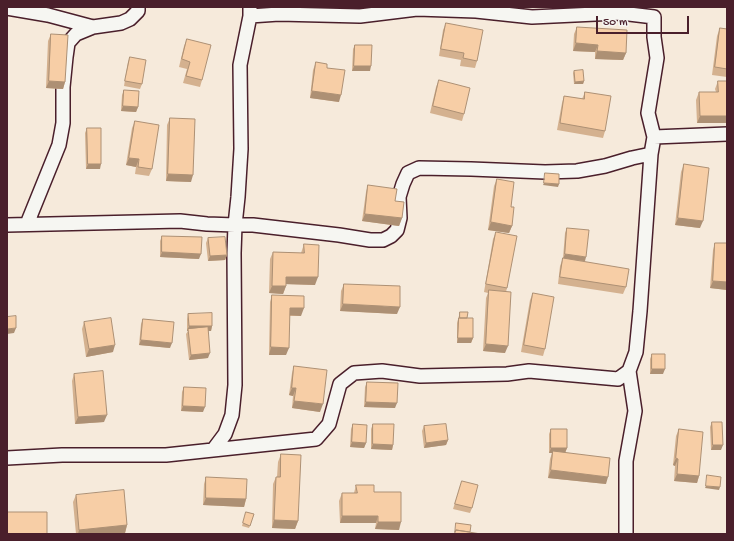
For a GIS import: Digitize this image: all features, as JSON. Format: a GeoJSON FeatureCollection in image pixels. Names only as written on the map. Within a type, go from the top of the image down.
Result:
{"type":"FeatureCollection","features":[{"type":"Feature","properties":{"kind":"street"},"geometry":{"type":"LineString","coordinates":[[27,224],[59,145],[63,123],[63,86],[68,43],[76,34],[93,27],[121,23],[138,11],[138,7]]}},
{"type":"Feature","properties":{"kind":"street"},"geometry":{"type":"LineString","coordinates":[[7,8],[48,15],[93,27]]}},
{"type":"Feature","properties":{"kind":"street"},"geometry":{"type":"LineString","coordinates":[[213,450],[225,434],[232,415],[235,385],[234,253],[241,149],[240,65],[250,11],[279,14],[360,16],[417,9],[453,9],[532,17],[617,13],[654,17],[654,37],[657,58],[648,113],[654,138],[651,154],[636,352],[629,371],[635,411],[626,461],[626,534]]}},
{"type":"Feature","properties":{"kind":"street"},"geometry":{"type":"LineString","coordinates":[[654,138],[727,134]]}},
{"type":"Feature","properties":{"kind":"street"},"geometry":{"type":"LineString","coordinates":[[7,225],[180,221],[235,226],[253,225],[370,240],[383,240],[391,236],[397,230],[400,218],[399,197],[403,184],[408,173],[419,168],[545,172],[576,171],[605,166],[651,154]]}},
{"type":"Feature","properties":{"kind":"street"},"geometry":{"type":"LineString","coordinates":[[7,458],[62,455],[166,455],[316,439],[329,424],[340,384],[354,373],[382,371],[420,376],[507,374],[529,370],[618,379],[629,371]]}},
{"type":"Feature","properties":{"kind":"building"},"geometry":{"type":"Polygon","coordinates":[[[446,23],[483,30],[477,61],[463,58],[464,53],[441,49],[446,23]]]}},
{"type":"Feature","properties":{"kind":"building"},"geometry":{"type":"Polygon","coordinates":[[[577,27],[627,30],[626,53],[597,51],[598,45],[576,43],[577,27]]]}},
{"type":"Feature","properties":{"kind":"building"},"geometry":{"type":"Polygon","coordinates":[[[720,28],[727,29],[727,69],[715,67],[720,28]]]}},
{"type":"Feature","properties":{"kind":"building"},"geometry":{"type":"Polygon","coordinates":[[[51,34],[68,35],[65,82],[49,81],[51,34]]]}},
{"type":"Feature","properties":{"kind":"building"},"geometry":{"type":"Polygon","coordinates":[[[187,39],[211,45],[202,80],[186,76],[190,62],[182,59],[187,39]]]}},
{"type":"Feature","properties":{"kind":"building"},"geometry":{"type":"Polygon","coordinates":[[[355,45],[372,45],[371,66],[354,66],[355,45]]]}},
{"type":"Feature","properties":{"kind":"building"},"geometry":{"type":"Polygon","coordinates":[[[130,57],[146,60],[142,84],[125,81],[130,57]]]}},
{"type":"Feature","properties":{"kind":"building"},"geometry":{"type":"Polygon","coordinates":[[[316,62],[327,64],[327,68],[345,70],[341,95],[312,91],[316,62]]]}},
{"type":"Feature","properties":{"kind":"building"},"geometry":{"type":"Polygon","coordinates":[[[583,70],[584,81],[575,82],[574,71],[583,70]]]}},
{"type":"Feature","properties":{"kind":"building"},"geometry":{"type":"Polygon","coordinates":[[[439,80],[470,88],[464,114],[433,106],[439,80]]]}},
{"type":"Feature","properties":{"kind":"building"},"geometry":{"type":"Polygon","coordinates":[[[718,81],[727,81],[727,116],[700,116],[699,92],[718,92],[718,81]]]}},
{"type":"Feature","properties":{"kind":"building"},"geometry":{"type":"Polygon","coordinates":[[[124,90],[139,91],[138,107],[123,106],[124,90]]]}},
{"type":"Feature","properties":{"kind":"building"},"geometry":{"type":"Polygon","coordinates":[[[585,92],[611,96],[605,131],[560,123],[564,96],[584,99],[585,92]]]}},
{"type":"Feature","properties":{"kind":"building"},"geometry":{"type":"Polygon","coordinates":[[[170,118],[195,119],[193,175],[168,174],[170,118]]]}},
{"type":"Feature","properties":{"kind":"building"},"geometry":{"type":"Polygon","coordinates":[[[135,121],[159,125],[152,169],[138,167],[139,159],[129,158],[135,121]]]}},
{"type":"Feature","properties":{"kind":"building"},"geometry":{"type":"Polygon","coordinates":[[[87,128],[101,128],[101,164],[88,164],[87,128]]]}},
{"type":"Feature","properties":{"kind":"building"},"geometry":{"type":"Polygon","coordinates":[[[684,164],[709,168],[703,221],[678,218],[684,164]]]}},
{"type":"Feature","properties":{"kind":"building"},"geometry":{"type":"Polygon","coordinates":[[[545,173],[559,174],[559,184],[544,183],[545,173]]]}},
{"type":"Feature","properties":{"kind":"building"},"geometry":{"type":"Polygon","coordinates":[[[497,179],[514,182],[511,207],[514,207],[512,226],[491,222],[497,179]]]}},
{"type":"Feature","properties":{"kind":"building"},"geometry":{"type":"Polygon","coordinates":[[[368,185],[397,189],[395,201],[404,202],[402,218],[365,214],[368,185]]]}},
{"type":"Feature","properties":{"kind":"building"},"geometry":{"type":"Polygon","coordinates":[[[567,228],[589,230],[586,257],[565,254],[567,228]]]}},
{"type":"Feature","properties":{"kind":"building"},"geometry":{"type":"Polygon","coordinates":[[[496,232],[517,236],[507,288],[486,284],[496,232]]]}},
{"type":"Feature","properties":{"kind":"building"},"geometry":{"type":"Polygon","coordinates":[[[162,236],[202,237],[201,254],[162,252],[162,236]]]}},
{"type":"Feature","properties":{"kind":"building"},"geometry":{"type":"Polygon","coordinates":[[[225,237],[227,255],[210,256],[208,238],[225,237]]]}},
{"type":"Feature","properties":{"kind":"building"},"geometry":{"type":"Polygon","coordinates":[[[715,243],[727,243],[727,282],[713,281],[715,243]]]}},
{"type":"Feature","properties":{"kind":"building"},"geometry":{"type":"Polygon","coordinates":[[[304,244],[319,245],[318,277],[286,277],[286,286],[272,286],[273,252],[304,253],[304,244]]]}},
{"type":"Feature","properties":{"kind":"building"},"geometry":{"type":"Polygon","coordinates":[[[563,258],[629,269],[626,287],[560,277],[563,258]]]}},
{"type":"Feature","properties":{"kind":"building"},"geometry":{"type":"Polygon","coordinates":[[[344,284],[400,286],[400,307],[343,304],[344,284]]]}},
{"type":"Feature","properties":{"kind":"building"},"geometry":{"type":"Polygon","coordinates":[[[489,290],[511,292],[508,346],[486,344],[489,290]]]}},
{"type":"Feature","properties":{"kind":"building"},"geometry":{"type":"Polygon","coordinates":[[[533,293],[554,297],[545,349],[524,345],[533,293]]]}},
{"type":"Feature","properties":{"kind":"building"},"geometry":{"type":"Polygon","coordinates":[[[272,295],[304,296],[304,308],[290,308],[289,348],[271,347],[272,295]]]}},
{"type":"Feature","properties":{"kind":"building"},"geometry":{"type":"Polygon","coordinates":[[[460,312],[468,312],[467,318],[460,318],[460,312]]]}},
{"type":"Feature","properties":{"kind":"building"},"geometry":{"type":"Polygon","coordinates":[[[212,313],[212,326],[189,326],[188,314],[212,313]]]}},
{"type":"Feature","properties":{"kind":"building"},"geometry":{"type":"Polygon","coordinates":[[[16,316],[16,328],[7,329],[7,317],[16,316]]]}},
{"type":"Feature","properties":{"kind":"building"},"geometry":{"type":"Polygon","coordinates":[[[111,318],[115,345],[89,349],[84,322],[111,318]]]}},
{"type":"Feature","properties":{"kind":"building"},"geometry":{"type":"Polygon","coordinates":[[[459,318],[473,318],[473,338],[458,338],[459,318]]]}},
{"type":"Feature","properties":{"kind":"building"},"geometry":{"type":"Polygon","coordinates":[[[143,319],[174,322],[172,343],[141,340],[143,319]]]}},
{"type":"Feature","properties":{"kind":"building"},"geometry":{"type":"Polygon","coordinates":[[[208,327],[210,353],[191,355],[188,329],[208,327]]]}},
{"type":"Feature","properties":{"kind":"building"},"geometry":{"type":"Polygon","coordinates":[[[652,354],[665,354],[665,369],[652,369],[652,354]]]}},
{"type":"Feature","properties":{"kind":"building"},"geometry":{"type":"Polygon","coordinates":[[[294,366],[327,370],[323,404],[294,401],[296,388],[292,388],[294,366]]]}},
{"type":"Feature","properties":{"kind":"building"},"geometry":{"type":"Polygon","coordinates":[[[103,371],[107,415],[78,417],[74,374],[103,371]]]}},
{"type":"Feature","properties":{"kind":"building"},"geometry":{"type":"Polygon","coordinates":[[[367,382],[398,383],[397,403],[366,402],[367,382]]]}},
{"type":"Feature","properties":{"kind":"building"},"geometry":{"type":"Polygon","coordinates":[[[184,387],[206,388],[205,407],[183,406],[184,387]]]}},
{"type":"Feature","properties":{"kind":"building"},"geometry":{"type":"Polygon","coordinates":[[[712,422],[722,422],[723,445],[713,445],[712,422]]]}},
{"type":"Feature","properties":{"kind":"building"},"geometry":{"type":"Polygon","coordinates":[[[353,424],[367,425],[366,443],[352,442],[353,424]]]}},
{"type":"Feature","properties":{"kind":"building"},"geometry":{"type":"Polygon","coordinates":[[[373,424],[394,424],[393,445],[373,444],[373,424]]]}},
{"type":"Feature","properties":{"kind":"building"},"geometry":{"type":"Polygon","coordinates":[[[446,424],[448,440],[426,443],[424,426],[446,424]]]}},
{"type":"Feature","properties":{"kind":"building"},"geometry":{"type":"Polygon","coordinates":[[[551,429],[567,429],[567,448],[551,448],[551,429]]]}},
{"type":"Feature","properties":{"kind":"building"},"geometry":{"type":"Polygon","coordinates":[[[679,429],[703,432],[699,476],[677,474],[678,459],[676,458],[679,429]]]}},
{"type":"Feature","properties":{"kind":"building"},"geometry":{"type":"Polygon","coordinates":[[[553,451],[610,458],[608,477],[551,470],[553,451]]]}},
{"type":"Feature","properties":{"kind":"building"},"geometry":{"type":"Polygon","coordinates":[[[281,454],[301,455],[298,521],[274,520],[276,477],[280,477],[281,454]]]}},
{"type":"Feature","properties":{"kind":"building"},"geometry":{"type":"Polygon","coordinates":[[[707,475],[721,477],[720,487],[706,486],[707,475]]]}},
{"type":"Feature","properties":{"kind":"building"},"geometry":{"type":"Polygon","coordinates":[[[206,477],[247,479],[246,499],[206,498],[206,477]]]}},
{"type":"Feature","properties":{"kind":"building"},"geometry":{"type":"Polygon","coordinates":[[[462,481],[478,485],[472,508],[455,504],[462,481]]]}},
{"type":"Feature","properties":{"kind":"building"},"geometry":{"type":"Polygon","coordinates":[[[356,485],[374,485],[374,492],[401,492],[401,522],[378,522],[378,516],[342,516],[342,493],[357,493],[356,485]]]}},
{"type":"Feature","properties":{"kind":"building"},"geometry":{"type":"Polygon","coordinates":[[[124,490],[127,525],[79,530],[76,495],[124,490]]]}},
{"type":"Feature","properties":{"kind":"building"},"geometry":{"type":"Polygon","coordinates":[[[7,512],[47,512],[47,534],[7,534],[7,512]]]}},
{"type":"Feature","properties":{"kind":"building"},"geometry":{"type":"Polygon","coordinates":[[[246,512],[254,514],[250,526],[243,523],[246,512]]]}},
{"type":"Feature","properties":{"kind":"building"},"geometry":{"type":"Polygon","coordinates":[[[456,523],[471,525],[470,532],[456,530],[455,532],[456,523]]]}},
{"type":"Feature","properties":{"kind":"building"},"geometry":{"type":"Polygon","coordinates":[[[456,530],[481,534],[455,534],[456,530]]]}}]}
